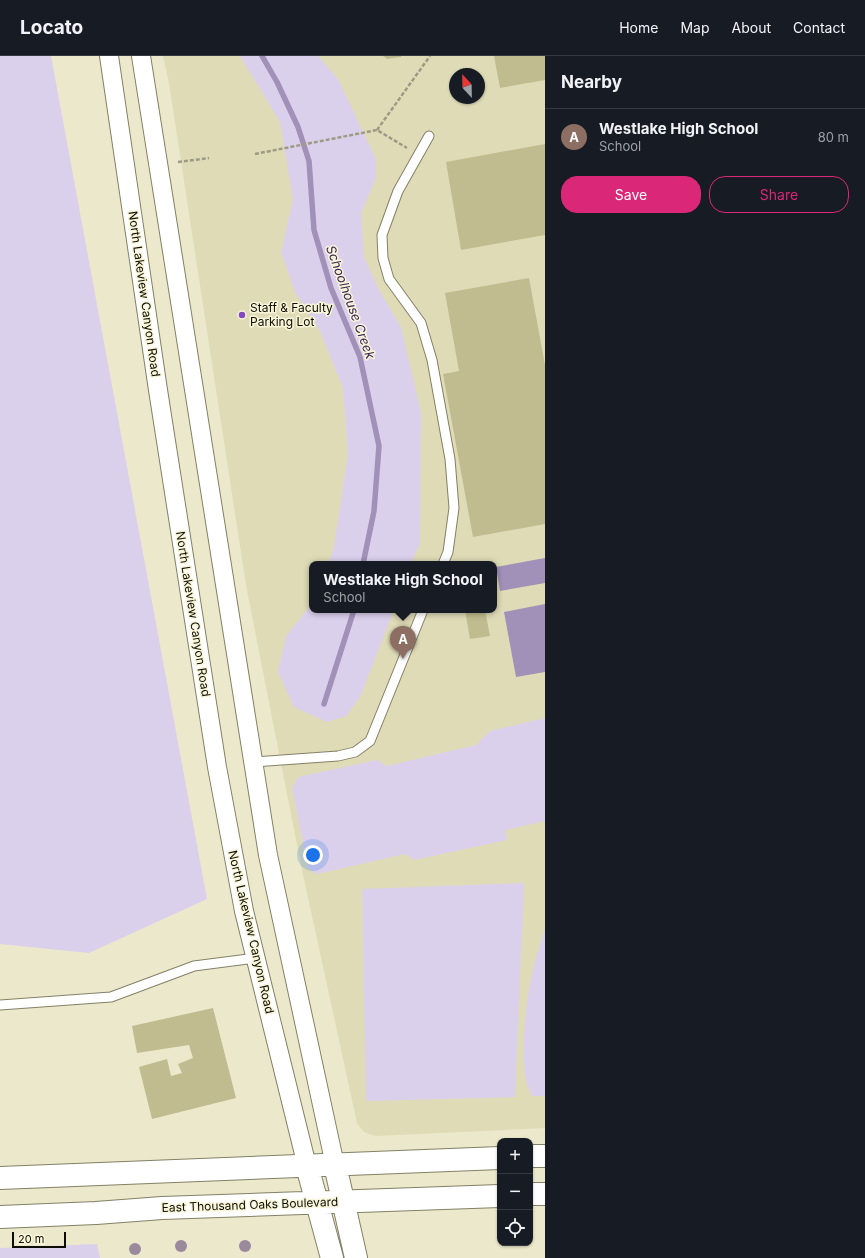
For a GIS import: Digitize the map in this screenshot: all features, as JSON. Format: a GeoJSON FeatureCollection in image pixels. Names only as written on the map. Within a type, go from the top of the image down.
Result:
{"type":"FeatureCollection","features":[{"type":"Feature","properties":{"kind":"main road"},"geometry":{"type":"LineString","coordinates":[[533,1156],[545,1156]]}},
{"type":"Feature","properties":{"kind":"main road"},"geometry":{"type":"LineString","coordinates":[[0,1178],[497,1158]]}},
{"type":"Feature","properties":{"kind":"main road"},"geometry":{"type":"LineString","coordinates":[[335,1164],[342,1201],[356,1258]]}},
{"type":"Feature","properties":{"kind":"main road"},"geometry":{"type":"LineString","coordinates":[[306,1166],[332,1258]]}},
{"type":"Feature","properties":{"kind":"main road"},"geometry":{"type":"LineString","coordinates":[[533,1194],[545,1194]]}},
{"type":"Feature","properties":{"kind":"main road","name":"East Thousand Oaks Boulevard"},"geometry":{"type":"LineString","coordinates":[[0,1217],[96,1213],[162,1208],[497,1196]]}},
{"type":"Feature","properties":{"kind":"street","name":"North Lakeview Canyon Road"},"geometry":{"type":"LineString","coordinates":[[109,56],[158,390],[217,767],[244,912],[306,1166]]}},
{"type":"Feature","properties":{"kind":"street"},"geometry":{"type":"LineString","coordinates":[[141,56],[268,855],[335,1164]]}},
{"type":"Feature","properties":{"kind":"lane"},"geometry":{"type":"LineString","coordinates":[[429,136],[398,191],[382,235],[383,258],[388,279],[420,323],[432,360],[450,459],[454,508],[448,552],[444,561]]}},
{"type":"Feature","properties":{"kind":"lane"},"geometry":{"type":"LineString","coordinates":[[253,762],[338,756],[355,752],[370,741],[422,613]]}},
{"type":"Feature","properties":{"kind":"lane"},"geometry":{"type":"LineString","coordinates":[[0,1005],[111,997],[194,966],[256,958]]}},
{"type":"Feature","properties":{"kind":"path"},"geometry":{"type":"LineString","coordinates":[[377,130],[430,56]]}},
{"type":"Feature","properties":{"kind":"path"},"geometry":{"type":"LineString","coordinates":[[255,154],[377,130],[418,155]]}},
{"type":"Feature","properties":{"kind":"path"},"geometry":{"type":"LineString","coordinates":[[178,162],[209,158]]}},
{"type":"Feature","properties":{"kind":"shaded area"},"geometry":{"type":"Polygon","coordinates":[[[0,56],[51,56],[207,899],[89,953],[0,944],[0,56]]]}},
{"type":"Feature","properties":{"kind":"shaded area"},"geometry":{"type":"Polygon","coordinates":[[[163,56],[545,56],[545,1128],[375,1136],[364,1132],[357,1123],[302,870],[246,585],[169,83],[163,56]]]}},
{"type":"Feature","properties":{"kind":"shaded area"},"geometry":{"type":"Polygon","coordinates":[[[240,56],[318,56],[338,79],[376,159],[376,178],[361,213],[364,257],[378,288],[401,327],[421,413],[420,543],[412,561],[329,561],[334,547],[348,454],[343,388],[320,331],[295,292],[281,252],[293,200],[280,122],[240,56]]]}},
{"type":"Feature","properties":{"kind":"shaded area"},"geometry":{"type":"Polygon","coordinates":[[[545,558],[545,583],[500,591],[497,567],[545,558]]]}},
{"type":"Feature","properties":{"kind":"shaded area"},"geometry":{"type":"Polygon","coordinates":[[[545,604],[545,672],[516,677],[504,612],[545,604]]]}},
{"type":"Feature","properties":{"kind":"shaded area"},"geometry":{"type":"Polygon","coordinates":[[[309,608],[309,613],[393,613],[360,697],[346,716],[327,722],[294,707],[278,672],[286,636],[309,608]]]}},
{"type":"Feature","properties":{"kind":"shaded area"},"geometry":{"type":"Polygon","coordinates":[[[545,718],[545,821],[505,830],[507,840],[414,860],[405,854],[317,874],[308,868],[292,788],[298,777],[377,760],[387,766],[476,745],[490,731],[545,718]]]}},
{"type":"Feature","properties":{"kind":"shaded area"},"geometry":{"type":"Polygon","coordinates":[[[524,883],[515,1097],[366,1101],[362,889],[524,883]]]}},
{"type":"Feature","properties":{"kind":"shaded area"},"geometry":{"type":"Polygon","coordinates":[[[545,930],[545,1096],[532,1096],[525,1076],[525,1021],[534,964],[545,930]]]}},
{"type":"Feature","properties":{"kind":"shaded area"},"geometry":{"type":"Polygon","coordinates":[[[97,1244],[100,1258],[0,1258],[0,1248],[97,1244]]]}},
{"type":"Feature","properties":{"kind":"building"},"geometry":{"type":"Polygon","coordinates":[[[383,56],[401,56],[401,57],[387,59],[383,56]]]}},
{"type":"Feature","properties":{"kind":"building"},"geometry":{"type":"Polygon","coordinates":[[[494,56],[545,56],[545,80],[500,88],[494,56]]]}},
{"type":"Feature","properties":{"kind":"building"},"geometry":{"type":"Polygon","coordinates":[[[545,144],[545,235],[461,250],[446,162],[545,144]]]}},
{"type":"Feature","properties":{"kind":"building"},"geometry":{"type":"Polygon","coordinates":[[[529,278],[545,365],[545,524],[473,537],[443,374],[459,371],[445,293],[529,278]]]}},
{"type":"Feature","properties":{"kind":"building"},"geometry":{"type":"Polygon","coordinates":[[[466,613],[486,613],[490,636],[470,639],[466,613]]]}},
{"type":"Feature","properties":{"kind":"building"},"geometry":{"type":"Polygon","coordinates":[[[213,1008],[236,1098],[152,1119],[139,1067],[167,1059],[171,1076],[182,1073],[178,1064],[193,1058],[189,1045],[137,1053],[132,1026],[213,1008]]]}},
{"type":"Feature","properties":{"kind":"waterway","name":"Schoolhouse Creek"},"geometry":{"type":"LineString","coordinates":[[262,56],[277,82],[298,127],[309,161],[314,230],[331,288],[360,357],[379,446],[374,511],[364,561]]}},
{"type":"Feature","properties":{"kind":"waterway","name":"Schoolhouse Creek"},"geometry":{"type":"LineString","coordinates":[[324,704],[353,613]]}},
{"type":"Feature","properties":{"kind":"place","name":"Staff & Faculty Parking Lot"},"geometry":{"type":"Point","coordinates":[242,315]}},
{"type":"Feature","properties":{"kind":"place","name":"Westlake High School"},"geometry":{"type":"Point","coordinates":[403,659]}}]}
